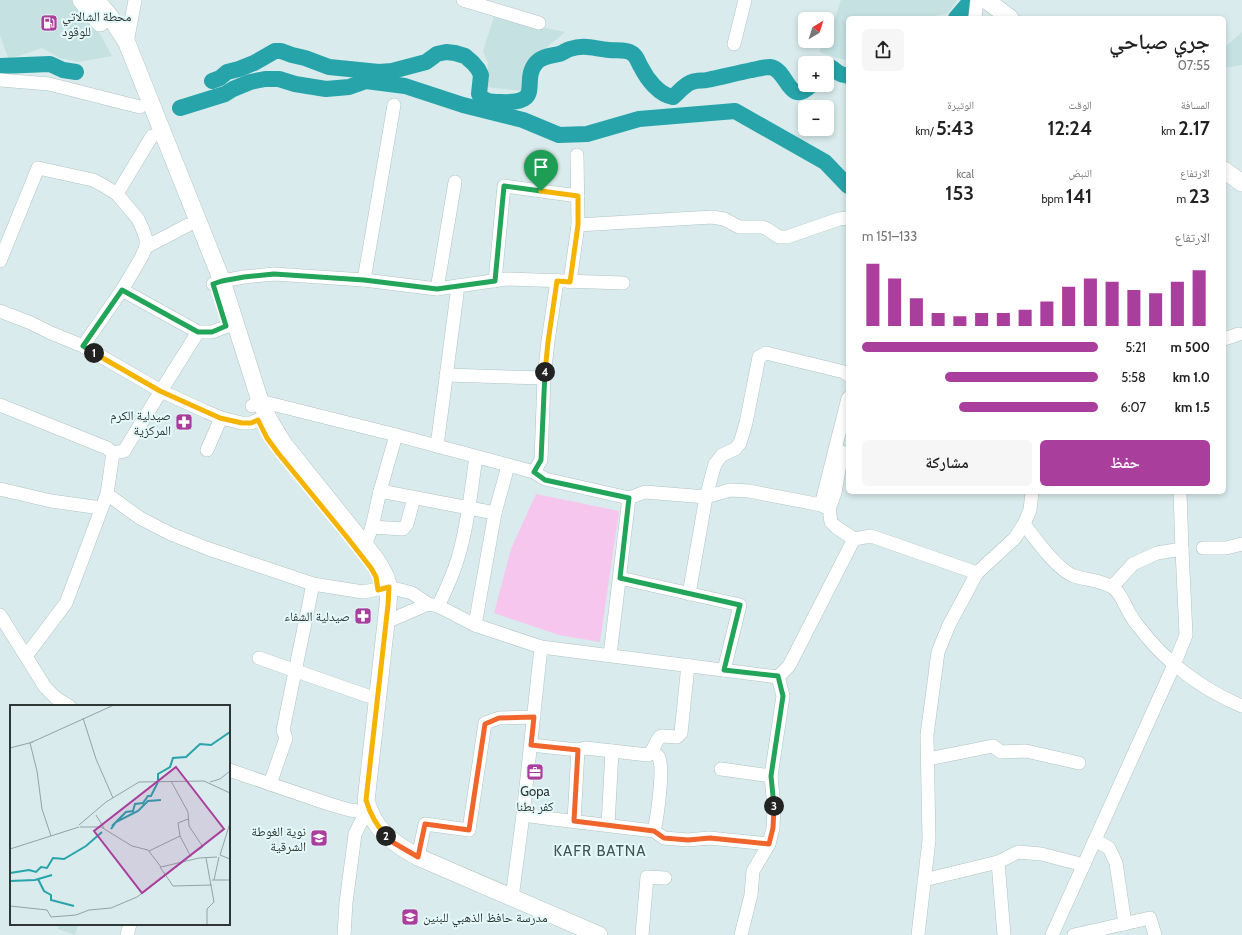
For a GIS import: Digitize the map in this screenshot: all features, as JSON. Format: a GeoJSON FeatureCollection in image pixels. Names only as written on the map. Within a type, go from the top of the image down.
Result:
{"type":"FeatureCollection","features":[{"type":"Feature","properties":{"kind":"main road"},"geometry":{"type":"LineString","coordinates":[[81,0],[99,20],[116,49],[188,225],[217,283],[226,326],[267,438],[354,546],[384,588],[388,605],[366,800],[369,811],[375,822],[386,836],[394,843],[418,857],[599,935]]}},
{"type":"Feature","properties":{"kind":"main road"},"geometry":{"type":"LineString","coordinates":[[96,0],[109,15],[126,43],[217,283],[256,409],[268,420],[283,443],[365,546],[387,578],[384,588],[368,696],[360,771],[360,815],[381,846],[393,856],[412,867],[572,935]]}},
{"type":"Feature","properties":{"kind":"main road"},"geometry":{"type":"LineString","coordinates":[[986,0],[1007,16]]}},
{"type":"Feature","properties":{"kind":"main road"},"geometry":{"type":"LineString","coordinates":[[1226,171],[1242,183]]}},
{"type":"Feature","properties":{"kind":"street"},"geometry":{"type":"LineString","coordinates":[[126,43],[136,0]]}},
{"type":"Feature","properties":{"kind":"street"},"geometry":{"type":"LineString","coordinates":[[463,0],[540,23]]}},
{"type":"Feature","properties":{"kind":"street"},"geometry":{"type":"LineString","coordinates":[[734,44],[744,0]]}},
{"type":"Feature","properties":{"kind":"street"},"geometry":{"type":"LineString","coordinates":[[975,16],[977,0]]}},
{"type":"Feature","properties":{"kind":"street"},"geometry":{"type":"LineString","coordinates":[[0,80],[49,84],[140,107]]}},
{"type":"Feature","properties":{"kind":"street"},"geometry":{"type":"LineString","coordinates":[[364,280],[394,104]]}},
{"type":"Feature","properties":{"kind":"street"},"geometry":{"type":"LineString","coordinates":[[117,194],[152,136]]}},
{"type":"Feature","properties":{"kind":"street"},"geometry":{"type":"LineString","coordinates":[[570,282],[578,225],[577,155]]}},
{"type":"Feature","properties":{"kind":"street"},"geometry":{"type":"LineString","coordinates":[[0,261],[38,168],[93,180],[117,194],[138,219],[146,239],[146,247],[142,258],[122,290],[83,346]]}},
{"type":"Feature","properties":{"kind":"street"},"geometry":{"type":"LineString","coordinates":[[437,289],[455,182]]}},
{"type":"Feature","properties":{"kind":"street"},"geometry":{"type":"LineString","coordinates":[[495,281],[504,186],[578,196]]}},
{"type":"Feature","properties":{"kind":"street"},"geometry":{"type":"LineString","coordinates":[[578,225],[712,217],[724,219],[739,227],[762,227],[768,229],[779,237],[787,237],[839,219],[846,218]]}},
{"type":"Feature","properties":{"kind":"street"},"geometry":{"type":"LineString","coordinates":[[146,247],[188,225]]}},
{"type":"Feature","properties":{"kind":"street"},"geometry":{"type":"LineString","coordinates":[[217,283],[244,277],[274,274],[364,280],[437,289],[506,279],[623,283]]}},
{"type":"Feature","properties":{"kind":"street"},"geometry":{"type":"LineString","coordinates":[[534,472],[541,460],[544,378],[557,281]]}},
{"type":"Feature","properties":{"kind":"street"},"geometry":{"type":"LineString","coordinates":[[437,446],[458,286]]}},
{"type":"Feature","properties":{"kind":"street"},"geometry":{"type":"LineString","coordinates":[[122,290],[198,332],[212,332],[226,326]]}},
{"type":"Feature","properties":{"kind":"street"},"geometry":{"type":"LineString","coordinates":[[0,311],[83,346],[160,391],[220,418],[242,423],[251,423],[256,409],[396,434],[534,472],[545,480],[629,498],[645,492],[706,497],[730,490],[749,491],[825,507]]}},
{"type":"Feature","properties":{"kind":"street"},"geometry":{"type":"LineString","coordinates":[[113,453],[124,451],[198,332]]}},
{"type":"Feature","properties":{"kind":"street"},"geometry":{"type":"LineString","coordinates":[[1226,338],[1239,334]]}},
{"type":"Feature","properties":{"kind":"street"},"geometry":{"type":"LineString","coordinates":[[689,594],[706,497],[715,464],[722,455],[735,449],[740,443],[746,423],[759,357],[766,353],[846,373]]}},
{"type":"Feature","properties":{"kind":"street"},"geometry":{"type":"LineString","coordinates":[[446,375],[544,378]]}},
{"type":"Feature","properties":{"kind":"street"},"geometry":{"type":"LineString","coordinates":[[0,405],[107,448],[113,453]]}},
{"type":"Feature","properties":{"kind":"street"},"geometry":{"type":"LineString","coordinates":[[846,407],[825,507],[831,522],[854,539],[871,536],[977,573]]}},
{"type":"Feature","properties":{"kind":"street"},"geometry":{"type":"LineString","coordinates":[[207,450],[220,418]]}},
{"type":"Feature","properties":{"kind":"street"},"geometry":{"type":"LineString","coordinates":[[825,507],[835,493],[846,430]]}},
{"type":"Feature","properties":{"kind":"street"},"geometry":{"type":"LineString","coordinates":[[365,546],[372,528],[380,491],[396,434]]}},
{"type":"Feature","properties":{"kind":"street"},"geometry":{"type":"LineString","coordinates":[[26,656],[66,603],[108,494],[113,453]]}},
{"type":"Feature","properties":{"kind":"street"},"geometry":{"type":"LineString","coordinates":[[386,622],[433,605],[448,586],[458,556],[468,508],[476,457]]}},
{"type":"Feature","properties":{"kind":"street"},"geometry":{"type":"LineString","coordinates":[[476,625],[495,513],[508,466]]}},
{"type":"Feature","properties":{"kind":"street"},"geometry":{"type":"LineString","coordinates":[[0,489],[51,501],[102,508]]}},
{"type":"Feature","properties":{"kind":"street"},"geometry":{"type":"LineString","coordinates":[[380,491],[495,513]]}},
{"type":"Feature","properties":{"kind":"street"},"geometry":{"type":"LineString","coordinates":[[108,494],[140,518],[171,534],[209,549],[313,584],[363,592],[384,588],[412,593],[433,605],[476,625],[542,647],[778,676],[789,666],[854,539]]}},
{"type":"Feature","properties":{"kind":"street"},"geometry":{"type":"LineString","coordinates":[[918,935],[929,840],[927,735],[938,652],[977,573],[1015,538],[1024,524],[1030,510],[1032,494]]}},
{"type":"Feature","properties":{"kind":"street"},"geometry":{"type":"LineString","coordinates":[[1052,935],[1174,665],[1186,635],[1180,494]]}},
{"type":"Feature","properties":{"kind":"street"},"geometry":{"type":"LineString","coordinates":[[372,528],[403,528],[407,524],[414,498]]}},
{"type":"Feature","properties":{"kind":"street"},"geometry":{"type":"LineString","coordinates":[[610,655],[629,498]]}},
{"type":"Feature","properties":{"kind":"street"},"geometry":{"type":"LineString","coordinates":[[1024,524],[1058,566],[1072,576],[1104,583],[1112,587],[1119,594],[1132,618],[1150,642],[1174,665],[1214,691],[1242,706]]}},
{"type":"Feature","properties":{"kind":"street"},"geometry":{"type":"LineString","coordinates":[[1203,548],[1226,548],[1242,544]]}},
{"type":"Feature","properties":{"kind":"street"},"geometry":{"type":"LineString","coordinates":[[1112,587],[1133,564],[1157,553],[1182,549]]}},
{"type":"Feature","properties":{"kind":"street"},"geometry":{"type":"LineString","coordinates":[[620,578],[740,605],[724,670]]}},
{"type":"Feature","properties":{"kind":"street"},"geometry":{"type":"LineString","coordinates":[[270,784],[286,738],[283,730],[294,670],[313,584]]}},
{"type":"Feature","properties":{"kind":"street"},"geometry":{"type":"LineString","coordinates":[[0,615],[45,687],[56,698],[67,705]]}},
{"type":"Feature","properties":{"kind":"street"},"geometry":{"type":"LineString","coordinates":[[512,898],[542,647]]}},
{"type":"Feature","properties":{"kind":"street"},"geometry":{"type":"LineString","coordinates":[[259,658],[368,696]]}},
{"type":"Feature","properties":{"kind":"street"},"geometry":{"type":"LineString","coordinates":[[531,745],[578,750],[585,748],[648,755],[653,752],[656,740],[661,736],[677,737],[681,733],[688,665]]}},
{"type":"Feature","properties":{"kind":"street"},"geometry":{"type":"LineString","coordinates":[[741,935],[751,895],[754,871],[769,844],[773,828],[774,807],[771,776],[783,696],[778,676]]}},
{"type":"Feature","properties":{"kind":"street"},"geometry":{"type":"LineString","coordinates":[[418,857],[425,824],[469,830],[485,724],[499,718],[534,717]]}},
{"type":"Feature","properties":{"kind":"street"},"geometry":{"type":"LineString","coordinates":[[928,760],[993,746],[1001,752],[1026,751],[1079,763]]}},
{"type":"Feature","properties":{"kind":"street"},"geometry":{"type":"LineString","coordinates":[[574,821],[578,750]]}},
{"type":"Feature","properties":{"kind":"street"},"geometry":{"type":"LineString","coordinates":[[608,825],[612,751]]}},
{"type":"Feature","properties":{"kind":"street"},"geometry":{"type":"LineString","coordinates":[[653,752],[658,756],[661,767],[657,819],[654,831]]}},
{"type":"Feature","properties":{"kind":"street"},"geometry":{"type":"LineString","coordinates":[[721,769],[771,776]]}},
{"type":"Feature","properties":{"kind":"street"},"geometry":{"type":"LineString","coordinates":[[230,770],[350,810],[360,815],[355,834],[346,903],[344,935]]}},
{"type":"Feature","properties":{"kind":"street"},"geometry":{"type":"LineString","coordinates":[[523,814],[654,831],[664,838],[688,840],[710,838],[769,844]]}},
{"type":"Feature","properties":{"kind":"street"},"geometry":{"type":"LineString","coordinates":[[1095,840],[1109,848],[1116,862],[1125,924]]}},
{"type":"Feature","properties":{"kind":"street"},"geometry":{"type":"LineString","coordinates":[[924,880],[998,862],[1018,852],[1041,854],[1084,865]]}},
{"type":"Feature","properties":{"kind":"street"},"geometry":{"type":"LineString","coordinates":[[998,862],[1004,935]]}},
{"type":"Feature","properties":{"kind":"street"},"geometry":{"type":"LineString","coordinates":[[642,935],[647,877],[665,878]]}},
{"type":"Feature","properties":{"kind":"street"},"geometry":{"type":"LineString","coordinates":[[1074,935],[1150,918],[1154,935]]}},
{"type":"Feature","properties":{"kind":"street"},"geometry":{"type":"LineString","coordinates":[[1060,919],[1069,935]]}},
{"type":"Feature","properties":{"kind":"street"},"geometry":{"type":"LineString","coordinates":[[127,935],[130,925]]}},
{"type":"Feature","properties":{"kind":"shaded area"},"geometry":{"type":"Polygon","coordinates":[[[0,0],[72,0],[96,27],[112,56],[78,62],[60,58],[42,48],[8,58],[0,35],[0,0]]]}},
{"type":"Feature","properties":{"kind":"shaded area"},"geometry":{"type":"Polygon","coordinates":[[[841,0],[957,0],[948,13],[934,16],[846,16],[846,60],[819,52],[821,48],[834,48],[834,20],[841,0]]]}},
{"type":"Feature","properties":{"kind":"shaded area"},"geometry":{"type":"Polygon","coordinates":[[[494,17],[565,32],[526,65],[523,91],[486,87],[488,63],[483,51],[494,17]]]}},
{"type":"Feature","properties":{"kind":"shaded area"},"geometry":{"type":"Polygon","coordinates":[[[1242,32],[1242,65],[1226,68],[1226,46],[1242,32]]]}},
{"type":"Feature","properties":{"kind":"shaded area"},"geometry":{"type":"Polygon","coordinates":[[[536,494],[619,511],[600,642],[559,635],[494,613],[511,549],[536,494]]]}},
{"type":"Feature","properties":{"kind":"shaded area"},"geometry":{"type":"Polygon","coordinates":[[[59,925],[78,925],[75,935],[58,929],[59,925]]]}},
{"type":"Feature","properties":{"kind":"waterway"},"geometry":{"type":"LineString","coordinates":[[958,16],[968,4]]}},
{"type":"Feature","properties":{"kind":"waterway"},"geometry":{"type":"LineString","coordinates":[[212,81],[220,78],[227,72],[254,63],[275,51],[281,51],[305,58],[329,67],[379,72],[392,71],[426,62],[437,54],[446,52],[465,56],[478,69],[481,75],[479,94],[483,99],[494,102],[514,102],[527,96],[532,70],[538,61],[570,49],[585,47],[631,52],[636,57],[654,86],[668,96],[673,97],[687,84],[694,81],[707,80],[768,67],[776,69],[793,90],[798,92]]}},
{"type":"Feature","properties":{"kind":"waterway"},"geometry":{"type":"LineString","coordinates":[[0,66],[50,64],[63,70],[76,72]]}},
{"type":"Feature","properties":{"kind":"waterway"},"geometry":{"type":"LineString","coordinates":[[834,69],[846,75]]}},
{"type":"Feature","properties":{"kind":"waterway"},"geometry":{"type":"LineString","coordinates":[[180,108],[225,94],[250,82],[265,79],[279,79],[295,84],[326,89],[349,87],[366,81],[405,86],[463,105],[523,120],[559,135],[587,134],[639,119],[735,111],[825,162],[846,184]]}},
{"type":"Feature","properties":{"kind":"place","name":"محطة الشالاتي للوقود"},"geometry":{"type":"Point","coordinates":[49,23]}},
{"type":"Feature","properties":{"kind":"place","name":"صيدلية الكرم المركزية"},"geometry":{"type":"Point","coordinates":[184,422]}},
{"type":"Feature","properties":{"kind":"place","name":"صيدلية الشفاء"},"geometry":{"type":"Point","coordinates":[363,616]}},
{"type":"Feature","properties":{"kind":"place","name":"Gopa كفر بطنا"},"geometry":{"type":"Point","coordinates":[535,772]}},
{"type":"Feature","properties":{"kind":"place","name":"نوية الغوطة الشرقية"},"geometry":{"type":"Point","coordinates":[319,838]}},
{"type":"Feature","properties":{"kind":"place","name":"مدرسة حافظ الذهبي للبنين"},"geometry":{"type":"Point","coordinates":[410,917]}},
{"type":"Feature","properties":{"kind":"district","name":"KAFR BATNA"},"geometry":{"type":"Point","coordinates":[600,851]}},
{"type":"Feature","properties":{"kind":"route"},"geometry":{"type":"LineString","coordinates":[[504,186],[541,191],[578,196],[578,225],[570,282],[557,281],[544,378],[541,460],[534,472],[545,480],[629,498],[620,578],[740,605],[724,670],[778,676],[783,696],[771,776],[774,807],[773,828],[769,844],[710,838],[688,840],[664,838],[654,831],[574,821],[578,750],[531,745],[534,717],[499,718],[485,724],[469,830],[425,824],[418,857],[394,843],[386,836],[375,822],[369,811],[366,800],[389,587],[378,590],[376,577],[371,568],[278,453],[267,438],[258,420],[251,423],[242,423],[220,418],[160,391],[83,346],[122,290],[198,332],[212,332],[226,326],[213,284],[244,277],[274,274],[364,280],[437,289],[495,281],[504,186]]}}]}
